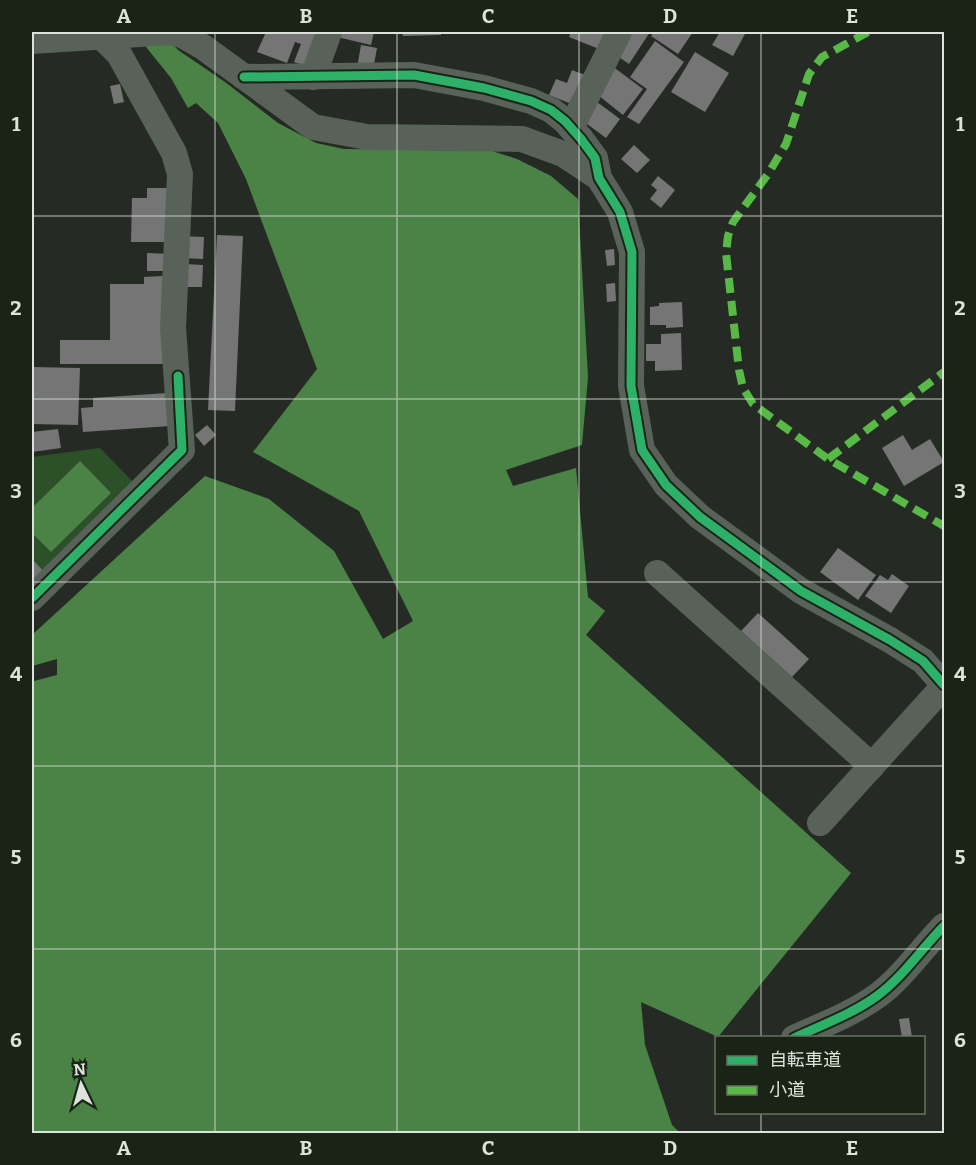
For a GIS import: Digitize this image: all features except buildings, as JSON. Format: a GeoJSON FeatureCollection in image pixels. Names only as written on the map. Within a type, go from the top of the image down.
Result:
{"type":"FeatureCollection","features":[{"type":"Feature","properties":{"kind":"street"},"geometry":{"type":"LineString","coordinates":[[313,77],[329,32]]}},
{"type":"Feature","properties":{"kind":"street"},"geometry":{"type":"LineString","coordinates":[[572,128],[619,32]]}},
{"type":"Feature","properties":{"kind":"street"},"geometry":{"type":"LineString","coordinates":[[33,38],[179,33],[313,126],[367,136],[522,139],[562,154],[599,178]]}},
{"type":"Feature","properties":{"kind":"street"},"geometry":{"type":"LineString","coordinates":[[32,598],[182,450],[173,328],[180,174],[174,153],[109,36]]}},
{"type":"Feature","properties":{"kind":"street"},"geometry":{"type":"LineString","coordinates":[[244,77],[414,75],[484,88],[531,101],[551,110],[582,139],[595,158],[599,178],[620,212],[632,252],[631,386],[642,450],[666,485],[700,517],[801,591],[923,661],[945,686],[820,823]]}},
{"type":"Feature","properties":{"kind":"street"},"geometry":{"type":"LineString","coordinates":[[657,573],[872,766]]}},
{"type":"Feature","properties":{"kind":"street"},"geometry":{"type":"LineString","coordinates":[[798,1036],[878,996],[945,926]]}},
{"type":"Feature","properties":{"kind":"shaded area"},"geometry":{"type":"Polygon","coordinates":[[[134,32],[162,32],[178,50],[225,82],[278,123],[316,143],[344,149],[492,151],[517,159],[551,176],[578,199],[588,377],[582,445],[506,470],[513,486],[576,468],[588,597],[605,611],[586,635],[851,873],[719,1036],[641,1002],[645,1045],[672,1125],[680,1133],[32,1134],[32,666],[32,635],[205,476],[269,499],[334,551],[383,639],[413,621],[359,511],[253,452],[317,369],[246,179],[218,123],[196,103],[188,108],[171,78],[134,32]],[[57,659],[32,666],[34,681],[57,675],[57,659]]]}},
{"type":"Feature","properties":{"kind":"shaded area"},"geometry":{"type":"Polygon","coordinates":[[[100,448],[136,485],[39,585],[32,577],[32,457],[100,448]]]}},
{"type":"Feature","properties":{"kind":"shaded area"},"geometry":{"type":"Polygon","coordinates":[[[80,461],[111,493],[51,552],[32,533],[32,508],[80,461]]]}},
{"type":"Feature","properties":{"kind":"marked path"},"geometry":{"type":"LineString","coordinates":[[868,32],[822,57],[809,74],[786,144],[768,174],[733,222],[726,253],[739,370],[743,388],[753,404],[828,459],[944,526]]}},
{"type":"Feature","properties":{"kind":"marked path"},"geometry":{"type":"LineString","coordinates":[[828,459],[944,372]]}},
{"type":"Feature","properties":{"kind":"cycle path"},"geometry":{"type":"LineString","coordinates":[[244,77],[414,75],[484,88],[531,101],[551,110],[565,121],[595,158],[599,178],[620,212],[632,252],[631,386],[642,450],[666,485],[700,517],[801,591],[923,661],[944,685]]}},
{"type":"Feature","properties":{"kind":"cycle path"},"geometry":{"type":"LineString","coordinates":[[32,598],[182,450],[178,376]]}},
{"type":"Feature","properties":{"kind":"cycle path"},"geometry":{"type":"LineString","coordinates":[[798,1036],[847,1014],[877,996],[904,971],[944,926]]}}]}
